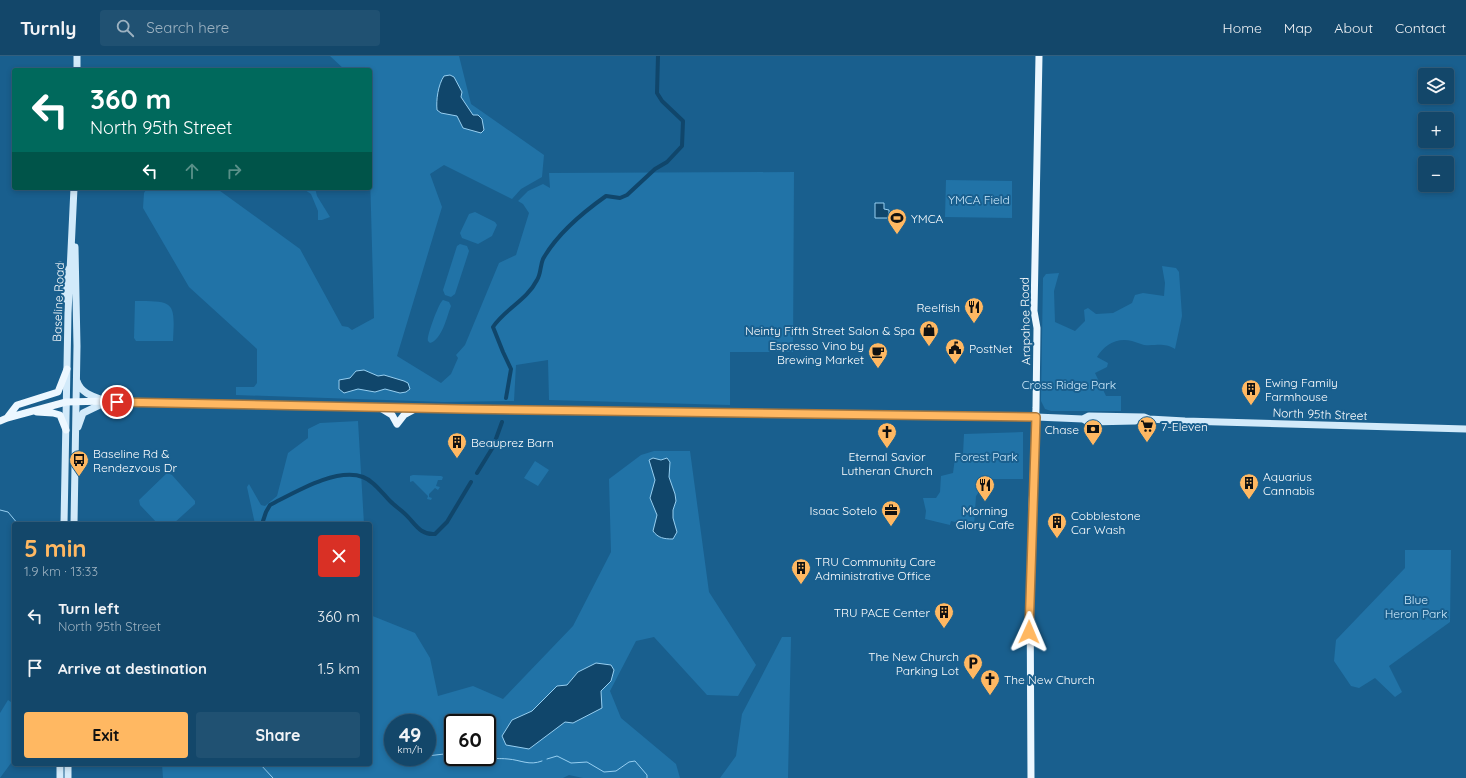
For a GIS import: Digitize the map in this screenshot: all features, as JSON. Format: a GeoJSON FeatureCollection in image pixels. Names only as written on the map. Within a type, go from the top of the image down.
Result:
{"type":"FeatureCollection","features":[{"type":"Feature","properties":{"kind":"main road"},"geometry":{"type":"LineString","coordinates":[[77,56],[77,68]]}},
{"type":"Feature","properties":{"kind":"main road","name":"Arapahoe Road"},"geometry":{"type":"LineString","coordinates":[[1031,778],[1030,584],[1032,570],[1032,508],[1036,417],[1037,328],[1034,304],[1039,56]]}},
{"type":"Feature","properties":{"kind":"main road","name":"Baseline Road"},"geometry":{"type":"LineString","coordinates":[[74,190],[76,277],[74,453]]}},
{"type":"Feature","properties":{"kind":"main road","name":"Baseline Road"},"geometry":{"type":"LineString","coordinates":[[64,522],[68,313],[74,203]]}},
{"type":"Feature","properties":{"kind":"main road"},"geometry":{"type":"LineString","coordinates":[[60,265],[64,270],[65,302],[68,313]]}},
{"type":"Feature","properties":{"kind":"main road"},"geometry":{"type":"LineString","coordinates":[[3,420],[17,405],[58,392],[67,369]]}},
{"type":"Feature","properties":{"kind":"main road"},"geometry":{"type":"LineString","coordinates":[[76,376],[82,390],[107,401]]}},
{"type":"Feature","properties":{"kind":"main road"},"geometry":{"type":"LineString","coordinates":[[74,522],[74,453],[81,415],[90,408],[107,401]]}},
{"type":"Feature","properties":{"kind":"main road","name":"North 95th Street"},"geometry":{"type":"LineString","coordinates":[[3,420],[66,402],[107,401],[380,408],[1036,417],[1083,419],[1089,422],[1144,421],[1150,419],[1466,429]]}},
{"type":"Feature","properties":{"kind":"main road"},"geometry":{"type":"LineString","coordinates":[[380,408],[392,415],[397,424],[404,415],[417,408]]}},
{"type":"Feature","properties":{"kind":"main road"},"geometry":{"type":"LineString","coordinates":[[31,411],[53,413],[60,416],[64,421],[66,430]]}},
{"type":"Feature","properties":{"kind":"main road"},"geometry":{"type":"LineString","coordinates":[[60,766],[60,778]]}},
{"type":"Feature","properties":{"kind":"main road"},"geometry":{"type":"LineString","coordinates":[[68,766],[68,778]]}},
{"type":"Feature","properties":{"kind":"green space"},"geometry":{"type":"Polygon","coordinates":[[[330,56],[459,56],[471,104],[544,155],[542,177],[521,189],[512,199],[444,165],[430,174],[442,207],[397,356],[441,383],[451,374],[458,358],[456,355],[465,345],[499,263],[516,255],[529,213],[523,204],[518,201],[528,191],[543,184],[550,188],[549,173],[794,172],[793,352],[730,352],[730,405],[549,400],[548,360],[516,365],[514,401],[444,402],[236,395],[236,387],[254,387],[257,383],[257,349],[189,287],[143,208],[144,193],[146,190],[219,190],[300,249],[342,326],[348,327],[352,330],[374,318],[370,190],[372,190],[372,68],[343,68],[330,56]]]}},
{"type":"Feature","properties":{"kind":"green space","name":"YMCA Field"},"geometry":{"type":"Polygon","coordinates":[[[946,180],[1012,181],[1012,218],[945,217],[946,180]]]}},
{"type":"Feature","properties":{"kind":"green space"},"geometry":{"type":"Polygon","coordinates":[[[305,190],[316,190],[317,196],[330,217],[318,220],[318,211],[311,194],[305,190]]]}},
{"type":"Feature","properties":{"kind":"green space"},"geometry":{"type":"Polygon","coordinates":[[[475,212],[495,222],[497,225],[492,236],[478,244],[462,238],[460,233],[469,214],[475,212]]]}},
{"type":"Feature","properties":{"kind":"green space"},"geometry":{"type":"Polygon","coordinates":[[[460,244],[467,246],[469,251],[455,294],[451,297],[445,295],[443,290],[457,246],[460,244]]]}},
{"type":"Feature","properties":{"kind":"green space","name":"Cross Ridge Park"},"geometry":{"type":"Polygon","coordinates":[[[1162,266],[1176,268],[1179,272],[1182,316],[1175,349],[1163,345],[1144,345],[1132,341],[1121,340],[1112,343],[1103,349],[1097,357],[1108,363],[1107,367],[1095,373],[1106,396],[1121,396],[1121,411],[1051,411],[1045,409],[1041,401],[1043,278],[1046,274],[1059,273],[1054,291],[1055,322],[1075,331],[1085,321],[1084,310],[1088,308],[1096,314],[1113,313],[1132,303],[1135,295],[1143,293],[1164,296],[1165,283],[1162,266]]]}},
{"type":"Feature","properties":{"kind":"green space"},"geometry":{"type":"Polygon","coordinates":[[[443,300],[449,302],[451,306],[441,333],[434,341],[430,343],[428,338],[431,327],[443,300]]]}},
{"type":"Feature","properties":{"kind":"green space"},"geometry":{"type":"Polygon","coordinates":[[[135,301],[165,303],[170,306],[174,318],[173,341],[136,341],[134,338],[135,301]]]}},
{"type":"Feature","properties":{"kind":"green space"},"geometry":{"type":"Polygon","coordinates":[[[358,421],[364,522],[255,522],[247,487],[249,484],[261,505],[265,506],[277,496],[288,453],[308,438],[308,429],[320,423],[358,421]]]}},
{"type":"Feature","properties":{"kind":"green space","name":"Forest Park"},"geometry":{"type":"Polygon","coordinates":[[[1023,432],[1023,479],[989,479],[976,496],[974,526],[951,521],[950,525],[925,519],[926,511],[923,498],[936,498],[940,492],[941,476],[953,473],[955,458],[963,454],[964,434],[1023,432]]]}},
{"type":"Feature","properties":{"kind":"green space"},"geometry":{"type":"Polygon","coordinates":[[[654,451],[690,451],[709,592],[756,665],[738,696],[707,695],[654,637],[636,641],[610,691],[621,718],[676,764],[680,778],[583,778],[569,775],[563,778],[163,778],[162,766],[372,766],[372,616],[415,633],[430,658],[438,696],[473,686],[503,699],[573,626],[611,552],[609,479],[641,455],[654,451]]]}},
{"type":"Feature","properties":{"kind":"green space"},"geometry":{"type":"Polygon","coordinates":[[[535,461],[549,470],[538,486],[524,478],[535,461]]]}},
{"type":"Feature","properties":{"kind":"green space"},"geometry":{"type":"Polygon","coordinates":[[[167,473],[172,475],[195,501],[195,504],[175,522],[156,522],[140,505],[139,500],[167,473]]]}},
{"type":"Feature","properties":{"kind":"green space"},"geometry":{"type":"Polygon","coordinates":[[[410,476],[443,477],[442,480],[438,480],[436,486],[440,487],[438,490],[435,488],[429,494],[429,497],[432,498],[431,500],[427,499],[428,496],[413,481],[410,482],[410,476]]]}},
{"type":"Feature","properties":{"kind":"green space","name":"Blue Heron Park"},"geometry":{"type":"Polygon","coordinates":[[[1405,550],[1451,550],[1450,622],[1389,666],[1402,692],[1395,697],[1375,678],[1359,688],[1351,686],[1334,661],[1336,640],[1405,568],[1405,550]]]}},
{"type":"Feature","properties":{"kind":"green space"},"geometry":{"type":"Polygon","coordinates":[[[782,637],[791,637],[788,778],[720,778],[736,756],[742,714],[782,637]]]}},
{"type":"Feature","properties":{"kind":"green space"},"geometry":{"type":"Polygon","coordinates":[[[8,700],[12,703],[12,762],[0,778],[0,713],[8,700]]]}},
{"type":"Feature","properties":{"kind":"shaded area"},"geometry":{"type":"Polygon","coordinates":[[[450,75],[454,77],[462,92],[461,97],[473,115],[478,115],[482,119],[484,130],[481,133],[463,128],[457,116],[441,113],[437,110],[437,97],[440,84],[444,76],[450,75]]]}},
{"type":"Feature","properties":{"kind":"shaded area"},"geometry":{"type":"Polygon","coordinates":[[[875,203],[884,203],[884,209],[889,210],[889,218],[875,218],[875,203]]]}},
{"type":"Feature","properties":{"kind":"shaded area"},"geometry":{"type":"Polygon","coordinates":[[[364,370],[378,376],[384,375],[404,381],[408,383],[410,389],[406,392],[400,393],[385,389],[375,392],[358,389],[344,393],[339,389],[339,380],[350,378],[356,371],[364,370]]]}},
{"type":"Feature","properties":{"kind":"shaded area"},"geometry":{"type":"Polygon","coordinates":[[[653,458],[661,460],[667,458],[670,462],[669,477],[676,501],[673,510],[673,518],[677,532],[673,539],[662,538],[653,531],[657,515],[650,498],[655,480],[649,460],[653,458]]]}},
{"type":"Feature","properties":{"kind":"shaded area"},"geometry":{"type":"Polygon","coordinates":[[[596,663],[611,665],[614,670],[611,681],[601,691],[602,708],[573,723],[565,722],[529,749],[506,745],[502,736],[512,720],[532,711],[557,686],[567,685],[578,672],[596,663]]]}},
{"type":"Feature","properties":{"kind":"waterway"},"geometry":{"type":"LineString","coordinates":[[506,398],[511,369],[493,327],[533,287],[538,278],[543,259],[555,241],[571,224],[606,196],[620,198],[627,195],[655,169],[667,162],[682,146],[683,121],[662,101],[657,93],[658,56]]}},
{"type":"Feature","properties":{"kind":"waterway"},"geometry":{"type":"LineString","coordinates":[[477,473],[493,447],[502,422]]}},
{"type":"Feature","properties":{"kind":"waterway"},"geometry":{"type":"LineString","coordinates":[[263,522],[270,505],[303,488],[328,478],[340,475],[352,475],[363,477],[371,481],[420,530],[430,534],[435,534],[447,522],[471,482]]}},
{"type":"Feature","properties":{"kind":"waterway"},"geometry":{"type":"LineString","coordinates":[[0,510],[8,512],[16,522]]}},
{"type":"Feature","properties":{"kind":"waterway"},"geometry":{"type":"LineString","coordinates":[[436,755],[444,754]]}},
{"type":"Feature","properties":{"kind":"waterway"},"geometry":{"type":"LineString","coordinates":[[547,759],[557,756],[571,763],[587,762],[604,772],[616,771],[629,762],[635,761],[647,775],[647,778]]}},
{"type":"Feature","properties":{"kind":"waterway"},"geometry":{"type":"LineString","coordinates":[[496,758],[529,763],[542,761]]}},
{"type":"Feature","properties":{"kind":"waterway"},"geometry":{"type":"LineString","coordinates":[[262,766],[273,778]]}},
{"type":"Feature","properties":{"kind":"place","name":"YMCA"},"geometry":{"type":"Point","coordinates":[897,235]}},
{"type":"Feature","properties":{"kind":"place","name":"Reelfish"},"geometry":{"type":"Point","coordinates":[974,324]}},
{"type":"Feature","properties":{"kind":"place","name":"Neinty Fifth Street Salon & Spa"},"geometry":{"type":"Point","coordinates":[929,347]}},
{"type":"Feature","properties":{"kind":"place","name":"PostNet"},"geometry":{"type":"Point","coordinates":[955,365]}},
{"type":"Feature","properties":{"kind":"place","name":"Espresso Vino by Brewing Market"},"geometry":{"type":"Point","coordinates":[878,369]}},
{"type":"Feature","properties":{"kind":"place","name":"Ewing Family Farmhouse"},"geometry":{"type":"Point","coordinates":[1251,406]}},
{"type":"Feature","properties":{"kind":"place","name":"7-Eleven"},"geometry":{"type":"Point","coordinates":[1147,443]}},
{"type":"Feature","properties":{"kind":"place","name":"Chase"},"geometry":{"type":"Point","coordinates":[1093,446]}},
{"type":"Feature","properties":{"kind":"place","name":"Eternal Savior Lutheran Church"},"geometry":{"type":"Point","coordinates":[887,449]}},
{"type":"Feature","properties":{"kind":"place","name":"Beauprez Barn"},"geometry":{"type":"Point","coordinates":[457,459]}},
{"type":"Feature","properties":{"kind":"place","name":"Baseline Rd & Rendezvous Dr"},"geometry":{"type":"Point","coordinates":[79,477]}},
{"type":"Feature","properties":{"kind":"place","name":"Aquarius Cannabis"},"geometry":{"type":"Point","coordinates":[1249,500]}},
{"type":"Feature","properties":{"kind":"place","name":"Morning Glory Cafe"},"geometry":{"type":"Point","coordinates":[985,502]}},
{"type":"Feature","properties":{"kind":"place","name":"Isaac Sotelo"},"geometry":{"type":"Point","coordinates":[891,527]}},
{"type":"Feature","properties":{"kind":"place","name":"Cobblestone Car Wash"},"geometry":{"type":"Point","coordinates":[1057,539]}},
{"type":"Feature","properties":{"kind":"place","name":"TRU Community Care Administrative Office"},"geometry":{"type":"Point","coordinates":[801,585]}},
{"type":"Feature","properties":{"kind":"place","name":"TRU PACE Center"},"geometry":{"type":"Point","coordinates":[944,629]}},
{"type":"Feature","properties":{"kind":"place","name":"The New Church Parking Lot"},"geometry":{"type":"Point","coordinates":[973,680]}},
{"type":"Feature","properties":{"kind":"place","name":"The New Church"},"geometry":{"type":"Point","coordinates":[990,696]}},
{"type":"Feature","properties":{"kind":"route"},"geometry":{"type":"LineString","coordinates":[[117,402],[332,407],[1036,417],[1029,632]]}}]}
